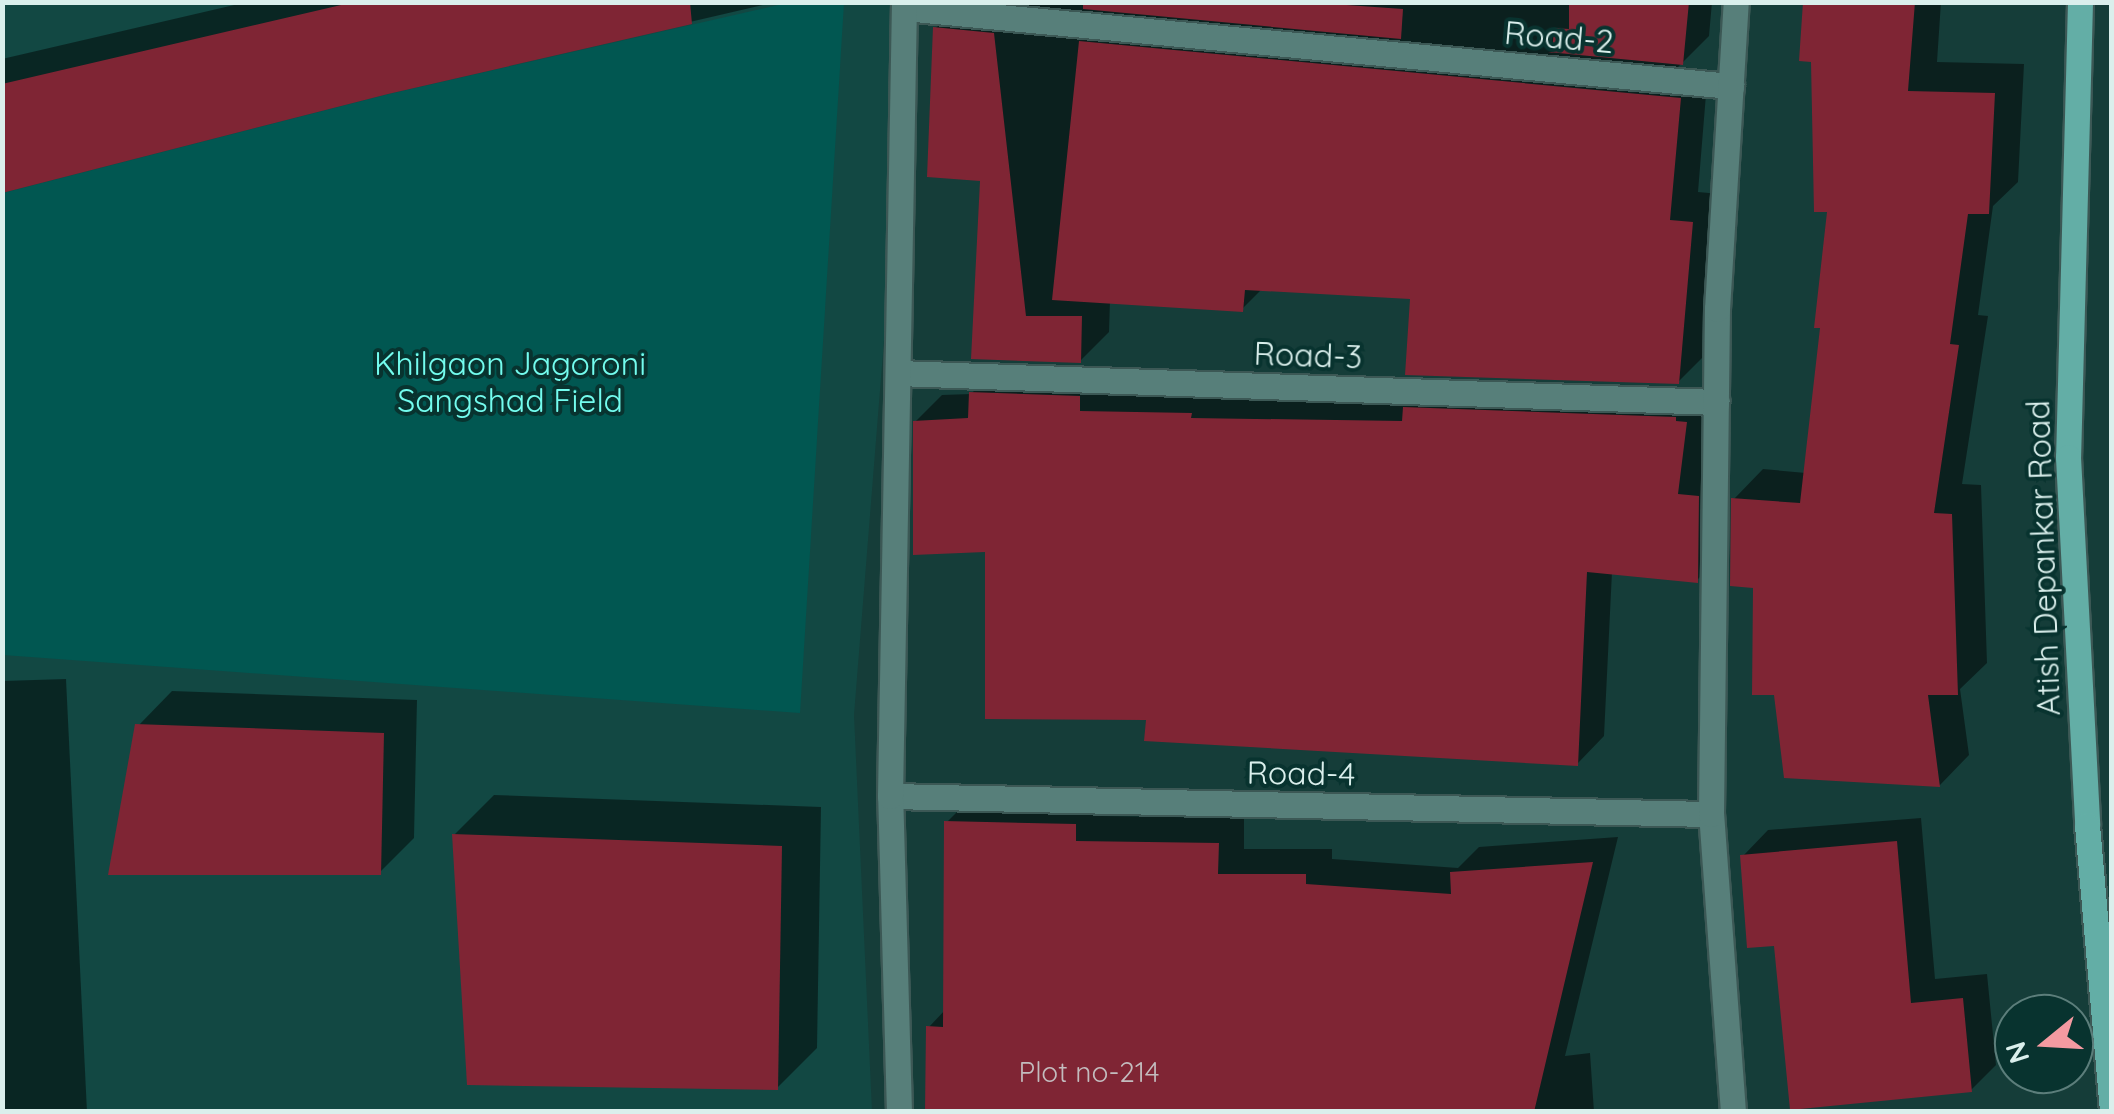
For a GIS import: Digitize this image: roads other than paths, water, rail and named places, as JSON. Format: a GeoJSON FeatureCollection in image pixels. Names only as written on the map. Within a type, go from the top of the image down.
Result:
{"type":"FeatureCollection","features":[{"type":"Feature","properties":{"kind":"main road","name":"Atish Depankar Road"},"geometry":{"type":"LineString","coordinates":[[2080,2],[2068,458],[2087,825],[2112,1110]]}},
{"type":"Feature","properties":{"kind":"street"},"geometry":{"type":"LineString","coordinates":[[1734,1112],[1710,814],[1716,309],[1736,2]]}},
{"type":"Feature","properties":{"kind":"street"},"geometry":{"type":"LineString","coordinates":[[899,1112],[890,796],[904,5]]}},
{"type":"Feature","properties":{"kind":"street","name":"Road-2"},"geometry":{"type":"LineString","coordinates":[[904,5],[1731,86]]}},
{"type":"Feature","properties":{"kind":"street","name":"Road-3"},"geometry":{"type":"LineString","coordinates":[[898,373],[1716,402]]}},
{"type":"Feature","properties":{"kind":"street","name":"Road-4"},"geometry":{"type":"LineString","coordinates":[[890,796],[1710,814]]}},
{"type":"Feature","properties":{"kind":"park label","name":"Khilgaon Jagoroni Sangshad Field"},"geometry":{"type":"Point","coordinates":[510,382]}}]}
